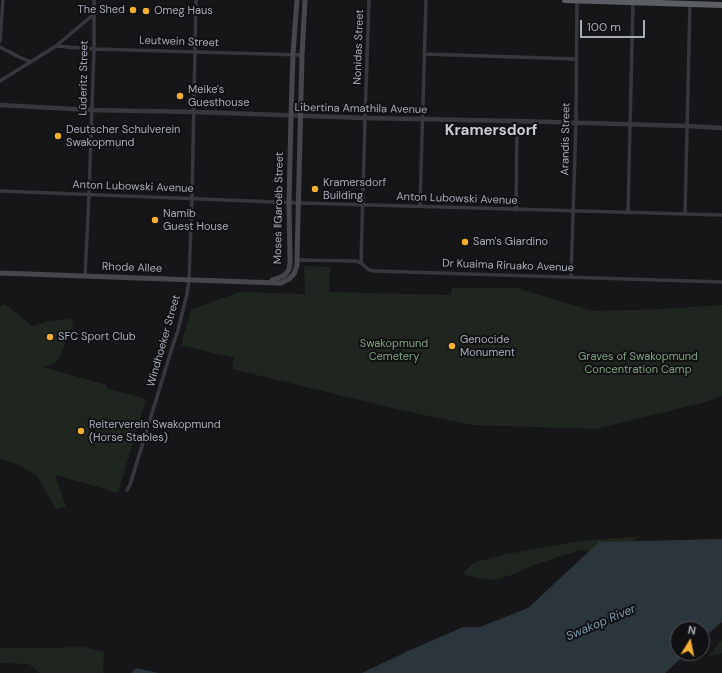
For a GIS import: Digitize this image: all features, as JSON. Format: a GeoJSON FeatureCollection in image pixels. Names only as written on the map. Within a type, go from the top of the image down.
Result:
{"type":"FeatureCollection","features":[{"type":"Feature","properties":{"kind":"highway"},"geometry":{"type":"LineString","coordinates":[[564,0],[722,5]]}},
{"type":"Feature","properties":{"kind":"main road","name":"Moses ǁGaroëb Street"},"geometry":{"type":"LineString","coordinates":[[263,282],[276,280],[286,274],[290,263],[289,202],[291,116],[293,54],[297,0]]}},
{"type":"Feature","properties":{"kind":"main road","name":"Moses ǁGaroëb Street"},"geometry":{"type":"LineString","coordinates":[[263,282],[281,283],[289,279],[294,274],[297,264],[302,54],[305,0]]}},
{"type":"Feature","properties":{"kind":"main road","name":"Rhode Allee"},"geometry":{"type":"LineString","coordinates":[[0,273],[263,282]]}},
{"type":"Feature","properties":{"kind":"street"},"geometry":{"type":"LineString","coordinates":[[0,41],[2,0]]}},
{"type":"Feature","properties":{"kind":"street","name":"Lüderitz Street"},"geometry":{"type":"LineString","coordinates":[[85,276],[90,195],[94,0]]}},
{"type":"Feature","properties":{"kind":"street","name":"Windhoeker Street"},"geometry":{"type":"LineString","coordinates":[[127,490],[130,485],[178,330],[187,294],[195,112],[196,0]]}},
{"type":"Feature","properties":{"kind":"street","name":"Nonidas Street"},"geometry":{"type":"LineString","coordinates":[[361,263],[369,0]]}},
{"type":"Feature","properties":{"kind":"street"},"geometry":{"type":"LineString","coordinates":[[420,206],[426,0]]}},
{"type":"Feature","properties":{"kind":"street","name":"Arandis Street"},"geometry":{"type":"LineString","coordinates":[[571,277],[576,123],[577,0]]}},
{"type":"Feature","properties":{"kind":"street"},"geometry":{"type":"LineString","coordinates":[[628,212],[633,2]]}},
{"type":"Feature","properties":{"kind":"street"},"geometry":{"type":"LineString","coordinates":[[685,214],[690,4]]}},
{"type":"Feature","properties":{"kind":"street"},"geometry":{"type":"LineString","coordinates":[[0,81],[56,46],[93,15]]}},
{"type":"Feature","properties":{"kind":"street","name":"Leutwein Street"},"geometry":{"type":"LineString","coordinates":[[56,46],[94,49],[302,54]]}},
{"type":"Feature","properties":{"kind":"street"},"geometry":{"type":"LineString","coordinates":[[0,48],[31,62]]}},
{"type":"Feature","properties":{"kind":"street"},"geometry":{"type":"LineString","coordinates":[[424,54],[576,59]]}},
{"type":"Feature","properties":{"kind":"street","name":"Libertina Amathila Avenue"},"geometry":{"type":"LineString","coordinates":[[0,105],[92,110],[630,124],[722,128]]}},
{"type":"Feature","properties":{"kind":"street"},"geometry":{"type":"LineString","coordinates":[[516,210],[517,121]]}},
{"type":"Feature","properties":{"kind":"street","name":"Anton Lubowski Avenue"},"geometry":{"type":"LineString","coordinates":[[0,191],[516,210],[574,210],[722,215]]}},
{"type":"Feature","properties":{"kind":"street","name":"Dr Kuaima Riruako Avenue"},"geometry":{"type":"LineString","coordinates":[[297,260],[352,260],[361,263],[369,270],[375,271],[722,282]]}},
{"type":"Feature","properties":{"kind":"green space","name":"Swakopmund Cemetery"},"geometry":{"type":"Polygon","coordinates":[[[304,266],[330,267],[329,292],[451,295],[452,288],[517,288],[593,311],[663,309],[722,305],[722,396],[702,403],[596,429],[472,425],[400,410],[232,369],[234,358],[181,345],[191,310],[241,292],[305,294],[304,266]]]}},
{"type":"Feature","properties":{"kind":"green space","name":"Reiterverein Swakopmund (Horse Stables)"},"geometry":{"type":"Polygon","coordinates":[[[5,304],[32,326],[48,321],[71,319],[74,322],[60,357],[54,364],[44,367],[106,385],[106,388],[146,399],[118,493],[57,475],[56,478],[66,506],[56,509],[36,475],[15,463],[0,459],[0,307],[5,304]]]}},
{"type":"Feature","properties":{"kind":"green space"},"geometry":{"type":"Polygon","coordinates":[[[642,536],[622,547],[605,553],[580,550],[495,580],[462,574],[475,562],[507,554],[581,541],[642,536]]]}},
{"type":"Feature","properties":{"kind":"green space"},"geometry":{"type":"Polygon","coordinates":[[[722,639],[722,653],[710,655],[722,639]]]}},
{"type":"Feature","properties":{"kind":"green space"},"geometry":{"type":"Polygon","coordinates":[[[84,647],[104,652],[104,673],[40,673],[29,664],[0,663],[0,648],[84,647]]]}},
{"type":"Feature","properties":{"kind":"water","name":"Swakop River"},"geometry":{"type":"Polygon","coordinates":[[[722,539],[722,622],[710,632],[710,621],[670,621],[670,661],[678,661],[665,673],[362,673],[463,627],[480,627],[528,608],[599,542],[722,539]]]}},
{"type":"Feature","properties":{"kind":"water"},"geometry":{"type":"Polygon","coordinates":[[[136,668],[159,673],[131,673],[136,668]]]}},
{"type":"Feature","properties":{"kind":"place","name":"The Shed"},"geometry":{"type":"Point","coordinates":[133,10]}},
{"type":"Feature","properties":{"kind":"place","name":"Omeg Haus"},"geometry":{"type":"Point","coordinates":[146,11]}},
{"type":"Feature","properties":{"kind":"place","name":"Meike's Guesthouse"},"geometry":{"type":"Point","coordinates":[180,96]}},
{"type":"Feature","properties":{"kind":"place","name":"Deutscher Schulverein Swakopmund"},"geometry":{"type":"Point","coordinates":[58,136]}},
{"type":"Feature","properties":{"kind":"place","name":"Kramersdorf Building"},"geometry":{"type":"Point","coordinates":[315,189]}},
{"type":"Feature","properties":{"kind":"place","name":"Namib Guest House"},"geometry":{"type":"Point","coordinates":[155,220]}},
{"type":"Feature","properties":{"kind":"place","name":"Sam's Giardino"},"geometry":{"type":"Point","coordinates":[465,242]}},
{"type":"Feature","properties":{"kind":"place","name":"SFC Sport Club"},"geometry":{"type":"Point","coordinates":[50,337]}},
{"type":"Feature","properties":{"kind":"place","name":"Genocide Monument"},"geometry":{"type":"Point","coordinates":[452,346]}},
{"type":"Feature","properties":{"kind":"place","name":"Reiterverein Swakopmund (Horse Stables)"},"geometry":{"type":"Point","coordinates":[81,431]}},
{"type":"Feature","properties":{"kind":"district","name":"Kramersdorf"},"geometry":{"type":"Point","coordinates":[491,131]}},
{"type":"Feature","properties":{"kind":"park label","name":"Graves of Swakopmund Concentration Camp"},"geometry":{"type":"Point","coordinates":[638,363]}}]}
